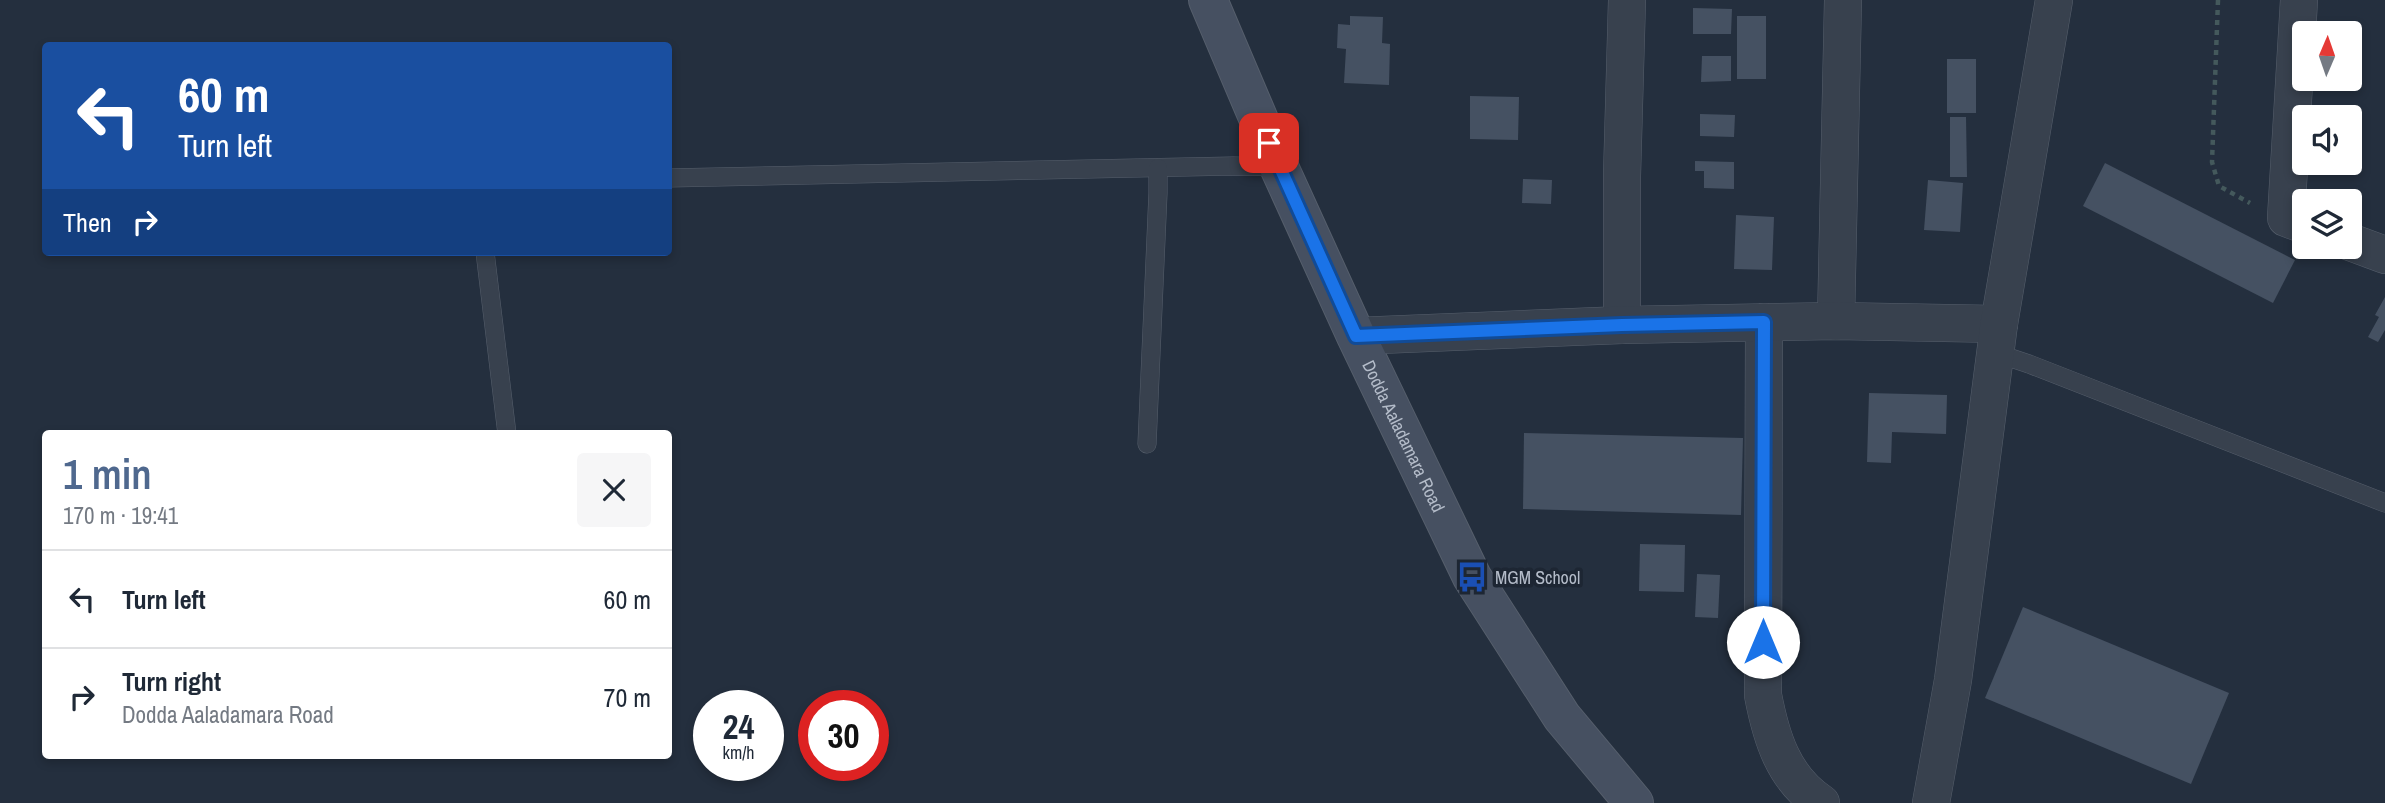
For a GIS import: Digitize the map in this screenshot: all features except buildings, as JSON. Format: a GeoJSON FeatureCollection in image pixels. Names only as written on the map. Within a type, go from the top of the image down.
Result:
{"type":"FeatureCollection","features":[{"type":"Feature","properties":{"kind":"main road","name":"Dodda Aaladamara Road"},"geometry":{"type":"LineString","coordinates":[[1208,0],[1279,167],[1356,336],[1472,577],[1562,717],[1634,803]]}},
{"type":"Feature","properties":{"kind":"street"},"geometry":{"type":"LineString","coordinates":[[1622,325],[1622,176],[1627,0]]}},
{"type":"Feature","properties":{"kind":"street"},"geometry":{"type":"LineString","coordinates":[[1836,321],[1843,0]]}},
{"type":"Feature","properties":{"kind":"street"},"geometry":{"type":"LineString","coordinates":[[1931,803],[1953,680],[1997,338],[2054,0]]}},
{"type":"Feature","properties":{"kind":"street"},"geometry":{"type":"LineString","coordinates":[[2296,189],[2299,0]]}},
{"type":"Feature","properties":{"kind":"street"},"geometry":{"type":"LineString","coordinates":[[2362,246],[2385,255]]}},
{"type":"Feature","properties":{"kind":"street"},"geometry":{"type":"LineString","coordinates":[[1356,336],[1622,325],[1836,321],[1997,338]]}},
{"type":"Feature","properties":{"kind":"street"},"geometry":{"type":"LineString","coordinates":[[1764,322],[1763,695],[1771,736],[1789,772],[1821,803]]}},
{"type":"Feature","properties":{"kind":"lane"},"geometry":{"type":"LineString","coordinates":[[672,178],[1279,167]]}},
{"type":"Feature","properties":{"kind":"lane"},"geometry":{"type":"LineString","coordinates":[[1147,444],[1158,168]]}},
{"type":"Feature","properties":{"kind":"lane"},"geometry":{"type":"LineString","coordinates":[[485,256],[507,430]]}},
{"type":"Feature","properties":{"kind":"lane"},"geometry":{"type":"LineString","coordinates":[[1997,338],[2029,364],[2385,503]]}},
{"type":"Feature","properties":{"kind":"path"},"geometry":{"type":"LineString","coordinates":[[2218,0],[2212,162],[2219,186],[2260,208],[2292,221]]}},
{"type":"Feature","properties":{"kind":"place","name":"MGM School"},"geometry":{"type":"Point","coordinates":[1472,577]}},
{"type":"Feature","properties":{"kind":"route"},"geometry":{"type":"LineString","coordinates":[[1269,143],[1356,336],[1764,322],[1763,642]]}}]}
